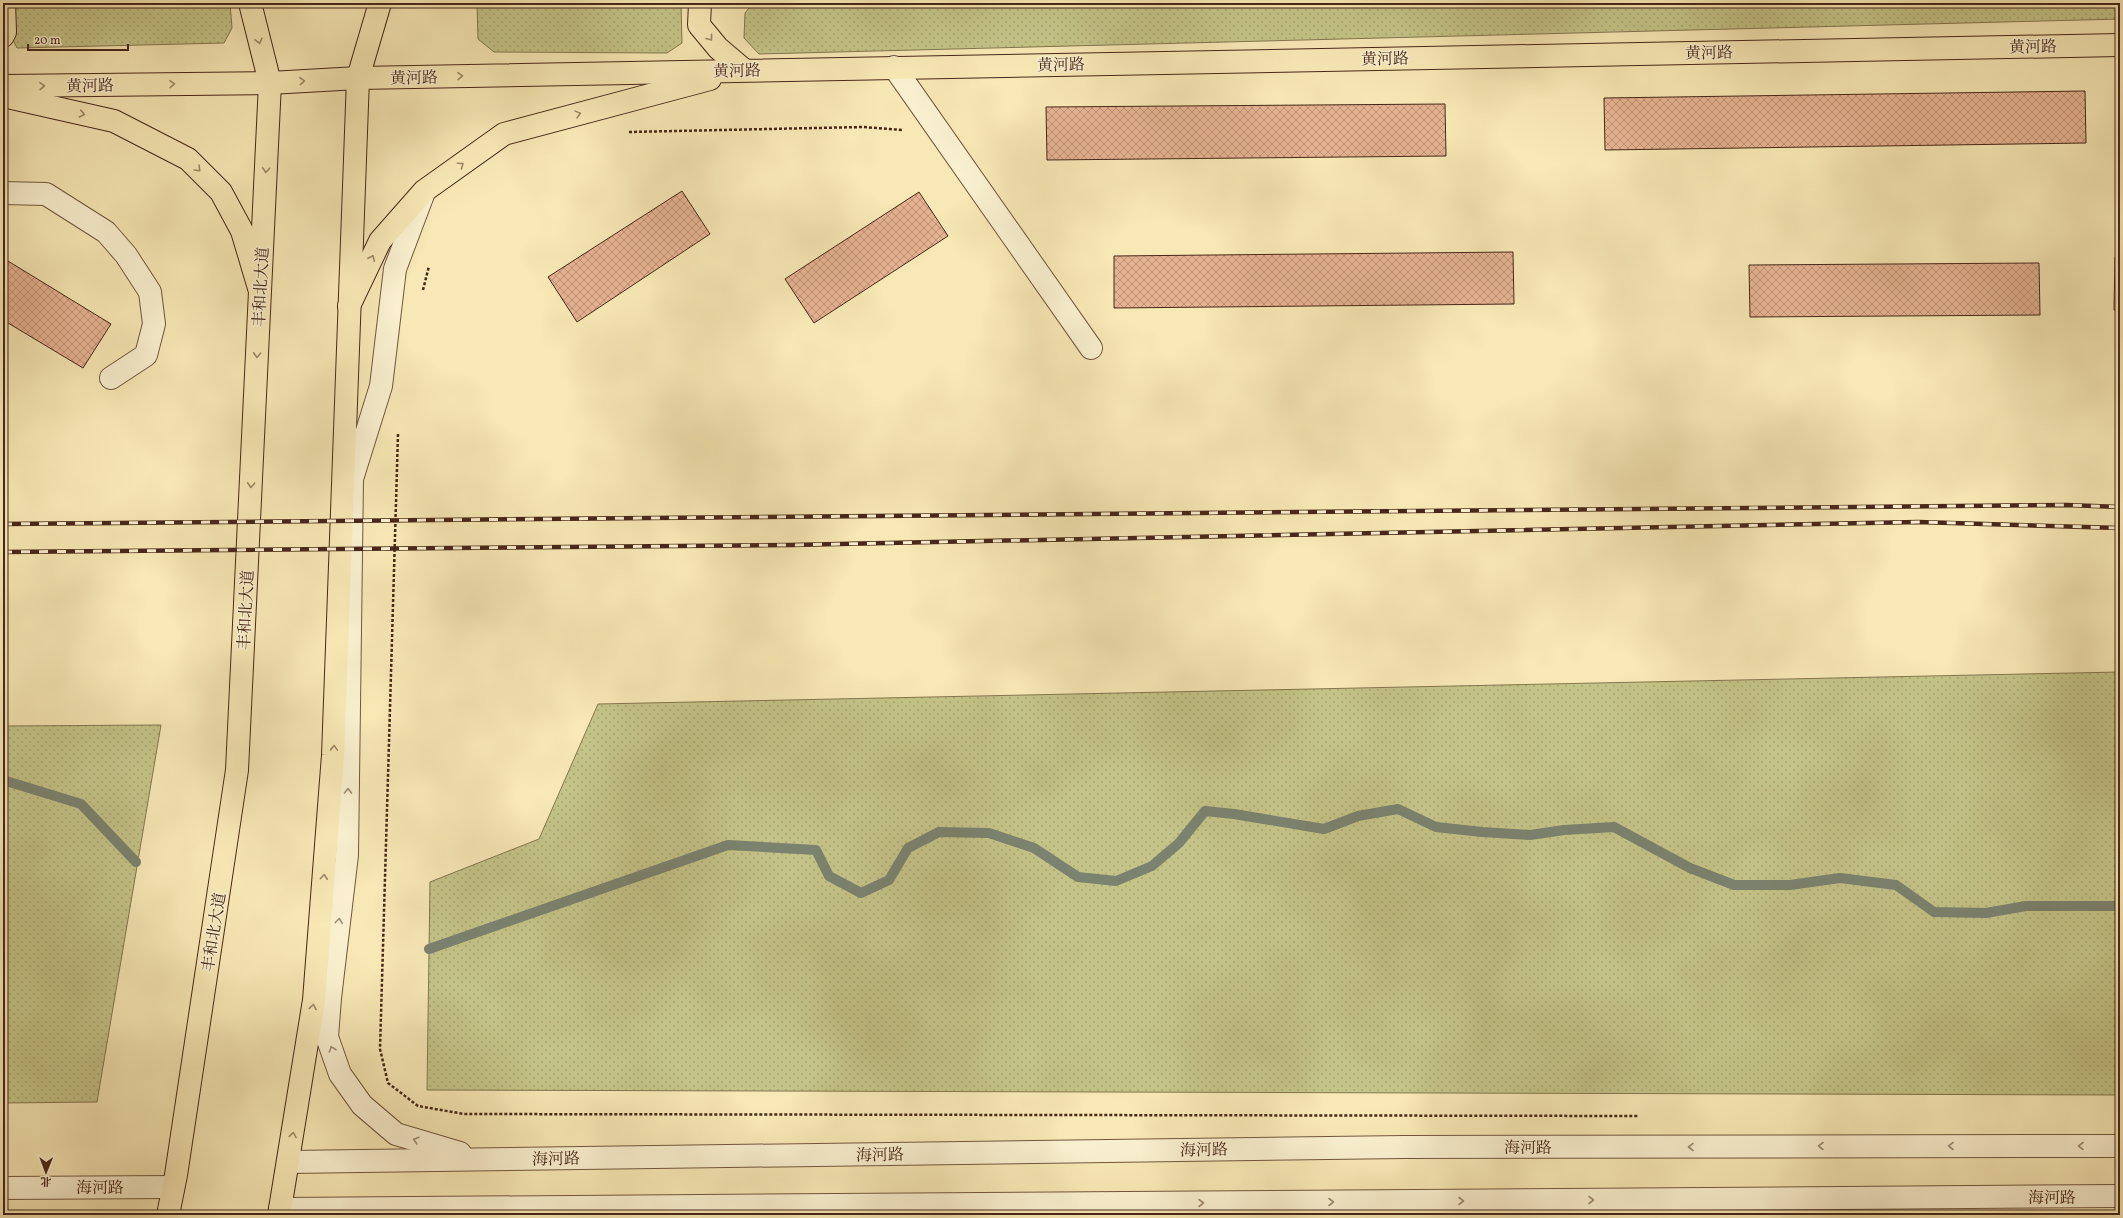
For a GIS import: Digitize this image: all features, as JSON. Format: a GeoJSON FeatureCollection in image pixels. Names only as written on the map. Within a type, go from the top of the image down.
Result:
{"type":"FeatureCollection","features":[{"type":"Feature","properties":{"kind":"main road"},"geometry":{"type":"LineString","coordinates":[[3,36],[5,32],[4,3]]}},
{"type":"Feature","properties":{"kind":"main road","name":"丰和北大道"},"geometry":{"type":"LineString","coordinates":[[168,1215],[174,1187],[237,770],[270,83],[250,3]]}},
{"type":"Feature","properties":{"kind":"main road"},"geometry":{"type":"LineString","coordinates":[[280,1212],[314,1000],[333,755],[358,78],[380,3]]}},
{"type":"Feature","properties":{"kind":"main road"},"geometry":{"type":"LineString","coordinates":[[700,3],[699,25],[718,48],[744,70]]}},
{"type":"Feature","properties":{"kind":"main road","name":"黄河路"},"geometry":{"type":"LineString","coordinates":[[3,86],[270,83],[358,78],[744,70],[2120,45]]}},
{"type":"Feature","properties":{"kind":"main road"},"geometry":{"type":"LineString","coordinates":[[349,306],[380,241],[424,191],[504,134],[744,70]]}},
{"type":"Feature","properties":{"kind":"main road"},"geometry":{"type":"LineString","coordinates":[[3,96],[114,122],[188,159],[221,192],[242,231],[260,292]]}},
{"type":"Feature","properties":{"kind":"street"},"geometry":{"type":"LineString","coordinates":[[894,67],[1091,348]]}},
{"type":"Feature","properties":{"kind":"street"},"geometry":{"type":"LineString","coordinates":[[424,191],[395,269],[381,386],[352,480],[347,855],[330,998],[327,1037],[340,1074],[362,1105],[396,1134],[480,1159]]}},
{"type":"Feature","properties":{"kind":"street"},"geometry":{"type":"LineString","coordinates":[[3,193],[46,194],[106,232],[126,255],[150,292],[154,324],[146,355],[112,378]]}},
{"type":"Feature","properties":{"kind":"street","name":"海河路"},"geometry":{"type":"LineString","coordinates":[[288,1162],[1404,1147],[2120,1146]]}},
{"type":"Feature","properties":{"kind":"street","name":"海河路"},"geometry":{"type":"LineString","coordinates":[[3,1188],[174,1187]]}},
{"type":"Feature","properties":{"kind":"street","name":"海河路"},"geometry":{"type":"LineString","coordinates":[[280,1212],[1405,1208],[2120,1196]]}},
{"type":"Feature","properties":{"kind":"path"},"geometry":{"type":"LineString","coordinates":[[628,132],[863,127],[941,134]]}},
{"type":"Feature","properties":{"kind":"path"},"geometry":{"type":"LineString","coordinates":[[423,292],[430,261]]}},
{"type":"Feature","properties":{"kind":"path"},"geometry":{"type":"LineString","coordinates":[[398,429],[380,1049],[388,1082],[418,1106],[464,1114],[1642,1116]]}},
{"type":"Feature","properties":{"kind":"green space"},"geometry":{"type":"Polygon","coordinates":[[[22,3],[230,3],[232,28],[224,43],[17,48],[12,38],[13,13],[22,3]]]}},
{"type":"Feature","properties":{"kind":"green space"},"geometry":{"type":"Polygon","coordinates":[[[477,3],[681,3],[682,43],[667,53],[494,52],[478,39],[477,3]]]}},
{"type":"Feature","properties":{"kind":"green space"},"geometry":{"type":"Polygon","coordinates":[[[753,3],[2120,3],[2120,19],[759,54],[744,38],[745,13],[753,3]]]}},
{"type":"Feature","properties":{"kind":"green space"},"geometry":{"type":"Polygon","coordinates":[[[2120,672],[2120,1095],[427,1090],[430,882],[539,839],[598,704],[2120,672]]]}},
{"type":"Feature","properties":{"kind":"green space"},"geometry":{"type":"Polygon","coordinates":[[[161,725],[97,1102],[3,1103],[3,726],[161,725]]]}},
{"type":"Feature","properties":{"kind":"building"},"geometry":{"type":"Polygon","coordinates":[[[2085,91],[2086,143],[1605,150],[1604,98],[2085,91]]]}},
{"type":"Feature","properties":{"kind":"building"},"geometry":{"type":"Polygon","coordinates":[[[1445,104],[1446,156],[1047,160],[1046,107],[1445,104]]]}},
{"type":"Feature","properties":{"kind":"building"},"geometry":{"type":"Polygon","coordinates":[[[682,191],[710,234],[577,322],[548,277],[682,191]]]}},
{"type":"Feature","properties":{"kind":"building"},"geometry":{"type":"Polygon","coordinates":[[[919,192],[948,236],[814,323],[785,279],[919,192]]]}},
{"type":"Feature","properties":{"kind":"building"},"geometry":{"type":"Polygon","coordinates":[[[1513,252],[1514,304],[1114,308],[1114,256],[1513,252]]]}},
{"type":"Feature","properties":{"kind":"building"},"geometry":{"type":"Polygon","coordinates":[[[2115,257],[2120,257],[2120,310],[2114,310],[2115,257]]]}},
{"type":"Feature","properties":{"kind":"building"},"geometry":{"type":"Polygon","coordinates":[[[3,258],[111,324],[83,368],[3,320],[3,258]]]}},
{"type":"Feature","properties":{"kind":"building"},"geometry":{"type":"Polygon","coordinates":[[[2039,263],[2040,315],[1750,317],[1749,265],[2039,263]]]}},
{"type":"Feature","properties":{"kind":"waterway"},"geometry":{"type":"LineString","coordinates":[[3,780],[81,804],[136,862]]}},
{"type":"Feature","properties":{"kind":"waterway"},"geometry":{"type":"LineString","coordinates":[[429,949],[728,845],[816,850],[829,876],[861,893],[889,880],[908,848],[939,832],[989,833],[1034,848],[1078,877],[1116,881],[1152,866],[1179,843],[1205,811],[1234,814],[1324,829],[1358,816],[1398,809],[1436,827],[1482,832],[1530,835],[1564,830],[1614,827],[1690,868],[1734,885],[1790,885],[1840,878],[1896,885],[1934,912],[1986,913],[2026,906],[2120,906]]}},
{"type":"Feature","properties":{"kind":"railway"},"geometry":{"type":"LineString","coordinates":[[3,524],[2067,505],[2120,507]]}},
{"type":"Feature","properties":{"kind":"railway"},"geometry":{"type":"LineString","coordinates":[[3,552],[791,545],[1918,522],[2120,528]]}}]}
